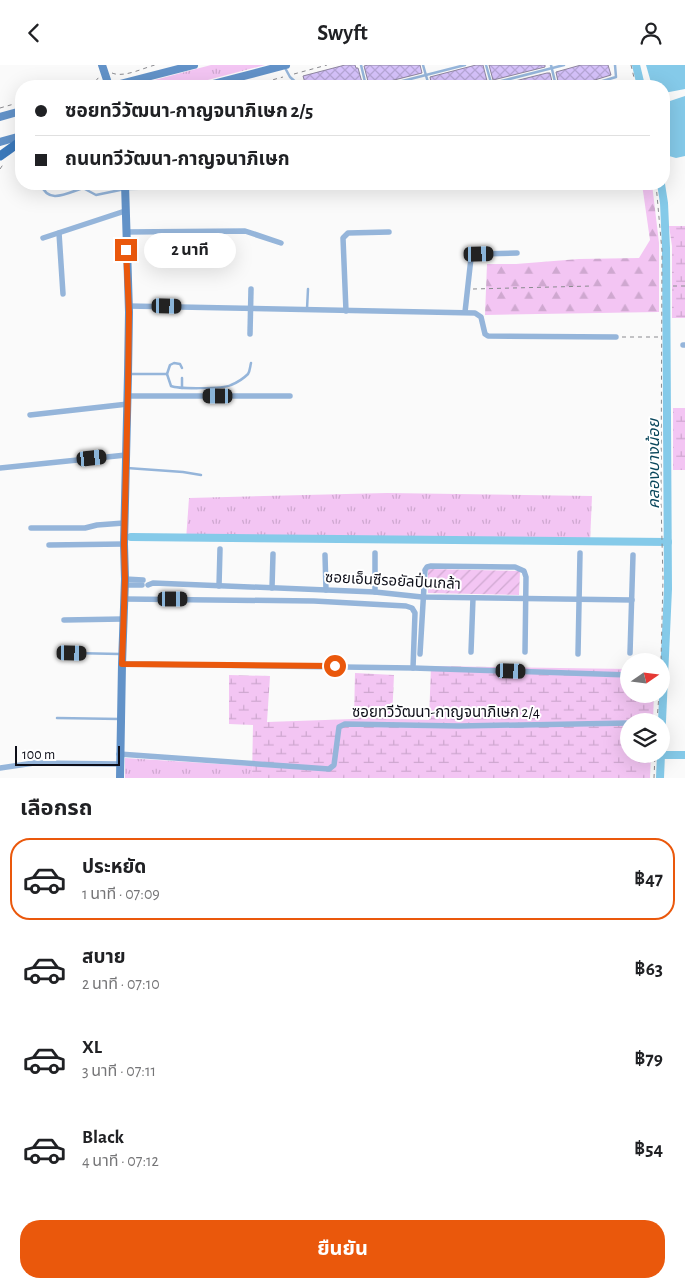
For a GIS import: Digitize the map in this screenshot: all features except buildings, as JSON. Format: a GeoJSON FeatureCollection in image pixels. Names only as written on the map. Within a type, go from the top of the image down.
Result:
{"type":"FeatureCollection","features":[{"type":"Feature","properties":{"kind":"main road"},"geometry":{"type":"LineString","coordinates":[[3,158],[15,147]]}},
{"type":"Feature","properties":{"kind":"street"},"geometry":{"type":"LineString","coordinates":[[102,65],[108,80]]}},
{"type":"Feature","properties":{"kind":"street"},"geometry":{"type":"LineString","coordinates":[[134,80],[194,65]]}},
{"type":"Feature","properties":{"kind":"street"},"geometry":{"type":"LineString","coordinates":[[228,80],[285,65]]}},
{"type":"Feature","properties":{"kind":"street"},"geometry":{"type":"LineString","coordinates":[[0,117],[15,113]]}},
{"type":"Feature","properties":{"kind":"street"},"geometry":{"type":"LineString","coordinates":[[0,142],[15,138]]}},
{"type":"Feature","properties":{"kind":"street"},"geometry":{"type":"LineString","coordinates":[[120,778],[125,599],[125,468],[128,404],[125,190]]}},
{"type":"Feature","properties":{"kind":"street"},"geometry":{"type":"LineString","coordinates":[[44,238],[125,211]]}},
{"type":"Feature","properties":{"kind":"street"},"geometry":{"type":"LineString","coordinates":[[126,232],[245,231],[281,243]]}},
{"type":"Feature","properties":{"kind":"street"},"geometry":{"type":"LineString","coordinates":[[346,311],[343,238],[348,233],[389,232]]}},
{"type":"Feature","properties":{"kind":"street"},"geometry":{"type":"LineString","coordinates":[[59,233],[63,294]]}},
{"type":"Feature","properties":{"kind":"street"},"geometry":{"type":"LineString","coordinates":[[465,312],[470,261],[473,256],[479,254],[517,253]]}},
{"type":"Feature","properties":{"kind":"street"},"geometry":{"type":"LineString","coordinates":[[250,334],[251,289]]}},
{"type":"Feature","properties":{"kind":"street"},"geometry":{"type":"LineString","coordinates":[[128,306],[307,311],[465,312],[475,313],[481,317],[485,334],[488,336],[616,337]]}},
{"type":"Feature","properties":{"kind":"street"},"geometry":{"type":"LineString","coordinates":[[128,396],[290,397]]}},
{"type":"Feature","properties":{"kind":"street"},"geometry":{"type":"LineString","coordinates":[[30,415],[128,404]]}},
{"type":"Feature","properties":{"kind":"street"},"geometry":{"type":"LineString","coordinates":[[0,468],[126,455]]}},
{"type":"Feature","properties":{"kind":"street"},"geometry":{"type":"LineString","coordinates":[[31,528],[85,528],[124,523]]}},
{"type":"Feature","properties":{"kind":"street"},"geometry":{"type":"LineString","coordinates":[[49,545],[124,544]]}},
{"type":"Feature","properties":{"kind":"street"},"geometry":{"type":"LineString","coordinates":[[219,586],[220,549]]}},
{"type":"Feature","properties":{"kind":"street"},"geometry":{"type":"LineString","coordinates":[[272,588],[273,553]]}},
{"type":"Feature","properties":{"kind":"street"},"geometry":{"type":"LineString","coordinates":[[375,553],[376,592]]}},
{"type":"Feature","properties":{"kind":"street"},"geometry":{"type":"LineString","coordinates":[[578,654],[580,553]]}},
{"type":"Feature","properties":{"kind":"street"},"geometry":{"type":"LineString","coordinates":[[325,555],[326,590]]}},
{"type":"Feature","properties":{"kind":"street"},"geometry":{"type":"LineString","coordinates":[[630,653],[633,555]]}},
{"type":"Feature","properties":{"kind":"street"},"geometry":{"type":"LineString","coordinates":[[420,654],[425,570],[432,565],[520,568],[524,571],[526,577],[525,652]]}},
{"type":"Feature","properties":{"kind":"street","name":"ซอยเอ็นซีรอยัลปิ่นเกล้า"},"geometry":{"type":"LineString","coordinates":[[125,582],[376,592],[422,597],[632,600]]}},
{"type":"Feature","properties":{"kind":"street"},"geometry":{"type":"LineString","coordinates":[[471,651],[473,598]]}},
{"type":"Feature","properties":{"kind":"street"},"geometry":{"type":"LineString","coordinates":[[125,599],[314,601],[406,606],[412,608],[415,613],[413,668]]}},
{"type":"Feature","properties":{"kind":"street"},"geometry":{"type":"LineString","coordinates":[[64,620],[123,619]]}},
{"type":"Feature","properties":{"kind":"street"},"geometry":{"type":"LineString","coordinates":[[122,664],[413,668],[620,675]]}},
{"type":"Feature","properties":{"kind":"street","name":"ซอยทวีวัฒนา-กาญจนาภิเษก 2/4"},"geometry":{"type":"LineString","coordinates":[[120,753],[329,769],[334,765],[339,727],[345,724],[459,726],[620,723]]}},
{"type":"Feature","properties":{"kind":"street"},"geometry":{"type":"LineString","coordinates":[[0,768],[34,763],[120,764]]}},
{"type":"Feature","properties":{"kind":"lane"},"geometry":{"type":"LineString","coordinates":[[285,65],[289,75],[294,80]]}},
{"type":"Feature","properties":{"kind":"lane"},"geometry":{"type":"LineString","coordinates":[[361,65],[365,80]]}},
{"type":"Feature","properties":{"kind":"lane"},"geometry":{"type":"LineString","coordinates":[[424,65],[427,80]]}},
{"type":"Feature","properties":{"kind":"lane"},"geometry":{"type":"LineString","coordinates":[[406,80],[465,65]]}},
{"type":"Feature","properties":{"kind":"lane"},"geometry":{"type":"LineString","coordinates":[[486,65],[490,80]]}},
{"type":"Feature","properties":{"kind":"lane"},"geometry":{"type":"LineString","coordinates":[[508,80],[564,65]]}},
{"type":"Feature","properties":{"kind":"lane"},"geometry":{"type":"LineString","coordinates":[[606,80],[616,77],[615,65]]}},
{"type":"Feature","properties":{"kind":"lane"},"geometry":{"type":"LineString","coordinates":[[551,67],[554,80]]}},
{"type":"Feature","properties":{"kind":"lane"},"geometry":{"type":"LineString","coordinates":[[44,190],[50,196],[76,190]]}},
{"type":"Feature","properties":{"kind":"lane"},"geometry":{"type":"LineString","coordinates":[[87,190],[96,195],[112,190]]}},
{"type":"Feature","properties":{"kind":"lane"},"geometry":{"type":"LineString","coordinates":[[307,311],[308,289]]}},
{"type":"Feature","properties":{"kind":"lane"},"geometry":{"type":"LineString","coordinates":[[182,368],[180,364],[174,363],[170,365],[167,374],[171,386],[182,388],[230,386],[250,373],[251,363]]}},
{"type":"Feature","properties":{"kind":"lane"},"geometry":{"type":"LineString","coordinates":[[128,374],[167,374]]}},
{"type":"Feature","properties":{"kind":"lane"},"geometry":{"type":"LineString","coordinates":[[182,378],[182,388]]}},
{"type":"Feature","properties":{"kind":"lane"},"geometry":{"type":"LineString","coordinates":[[125,468],[201,475]]}},
{"type":"Feature","properties":{"kind":"lane"},"geometry":{"type":"LineString","coordinates":[[72,653],[122,654]]}},
{"type":"Feature","properties":{"kind":"lane"},"geometry":{"type":"LineString","coordinates":[[57,718],[121,719]]}},
{"type":"Feature","properties":{"kind":"path"},"geometry":{"type":"LineString","coordinates":[[113,73],[116,75],[155,65]]}},
{"type":"Feature","properties":{"kind":"path"},"geometry":{"type":"LineString","coordinates":[[631,65],[635,80]]}},
{"type":"Feature","properties":{"kind":"path"},"geometry":{"type":"LineString","coordinates":[[0,108],[15,104]]}},
{"type":"Feature","properties":{"kind":"path"},"geometry":{"type":"LineString","coordinates":[[0,169],[3,158]]}},
{"type":"Feature","properties":{"kind":"path"},"geometry":{"type":"LineString","coordinates":[[657,190],[662,251],[661,502],[664,579],[661,653]]}},
{"type":"Feature","properties":{"kind":"path"},"geometry":{"type":"LineString","coordinates":[[467,289],[592,286]]}},
{"type":"Feature","properties":{"kind":"path"},"geometry":{"type":"LineString","coordinates":[[673,286],[685,286]]}},
{"type":"Feature","properties":{"kind":"path"},"geometry":{"type":"LineString","coordinates":[[616,337],[662,337]]}},
{"type":"Feature","properties":{"kind":"path"},"geometry":{"type":"LineString","coordinates":[[654,778],[655,763]]}},
{"type":"Feature","properties":{"kind":"green space"},"geometry":{"type":"Polygon","coordinates":[[[211,65],[265,65],[208,80],[155,80],[211,65]]]}},
{"type":"Feature","properties":{"kind":"green space"},"geometry":{"type":"Polygon","coordinates":[[[643,190],[653,190],[659,243],[659,312],[485,315],[487,264],[639,258],[650,240],[643,190]]]}},
{"type":"Feature","properties":{"kind":"green space"},"geometry":{"type":"Polygon","coordinates":[[[669,226],[685,226],[685,318],[672,318],[672,246],[669,226]]]}},
{"type":"Feature","properties":{"kind":"green space"},"geometry":{"type":"Polygon","coordinates":[[[673,408],[685,408],[685,470],[673,470],[673,408]]]}},
{"type":"Feature","properties":{"kind":"green space"},"geometry":{"type":"Polygon","coordinates":[[[387,493],[592,496],[590,543],[186,540],[189,498],[387,493]]]}},
{"type":"Feature","properties":{"kind":"green space"},"geometry":{"type":"Polygon","coordinates":[[[428,569],[520,571],[519,595],[428,593],[428,569]]]}},
{"type":"Feature","properties":{"kind":"green space"},"geometry":{"type":"Polygon","coordinates":[[[431,666],[620,669],[620,703],[654,703],[653,713],[620,713],[620,763],[651,763],[650,778],[252,778],[253,725],[229,724],[229,675],[270,676],[267,722],[354,719],[355,673],[394,675],[392,719],[429,720],[431,666]]]}},
{"type":"Feature","properties":{"kind":"green space"},"geometry":{"type":"Polygon","coordinates":[[[125,758],[252,766],[252,778],[125,778],[125,758]]]}},
{"type":"Feature","properties":{"kind":"water"},"geometry":{"type":"Polygon","coordinates":[[[646,65],[685,65],[685,89],[670,92],[670,80],[650,80],[646,65]]]}},
{"type":"Feature","properties":{"kind":"water"},"geometry":{"type":"Polygon","coordinates":[[[685,96],[685,156],[676,158],[670,156],[670,101],[685,96]]]}},
{"type":"Feature","properties":{"kind":"waterway","name":"คลองบางน้อย"},"geometry":{"type":"LineString","coordinates":[[636,65],[640,80]]}},
{"type":"Feature","properties":{"kind":"waterway","name":"คลองบางน้อย"},"geometry":{"type":"LineString","coordinates":[[662,190],[666,248],[668,589],[662,713]]}},
{"type":"Feature","properties":{"kind":"waterway"},"geometry":{"type":"LineString","coordinates":[[131,537],[668,542]]}},
{"type":"Feature","properties":{"kind":"waterway"},"geometry":{"type":"LineString","coordinates":[[670,755],[685,755]]}},
{"type":"Feature","properties":{"kind":"waterway","name":"คลองบางน้อย"},"geometry":{"type":"LineString","coordinates":[[660,778],[661,763]]}},
{"type":"Feature","properties":{"kind":"route"},"geometry":{"type":"LineString","coordinates":[[126,250],[129,312],[124,544],[125,599],[122,664],[188,663],[335,666]]}}]}
